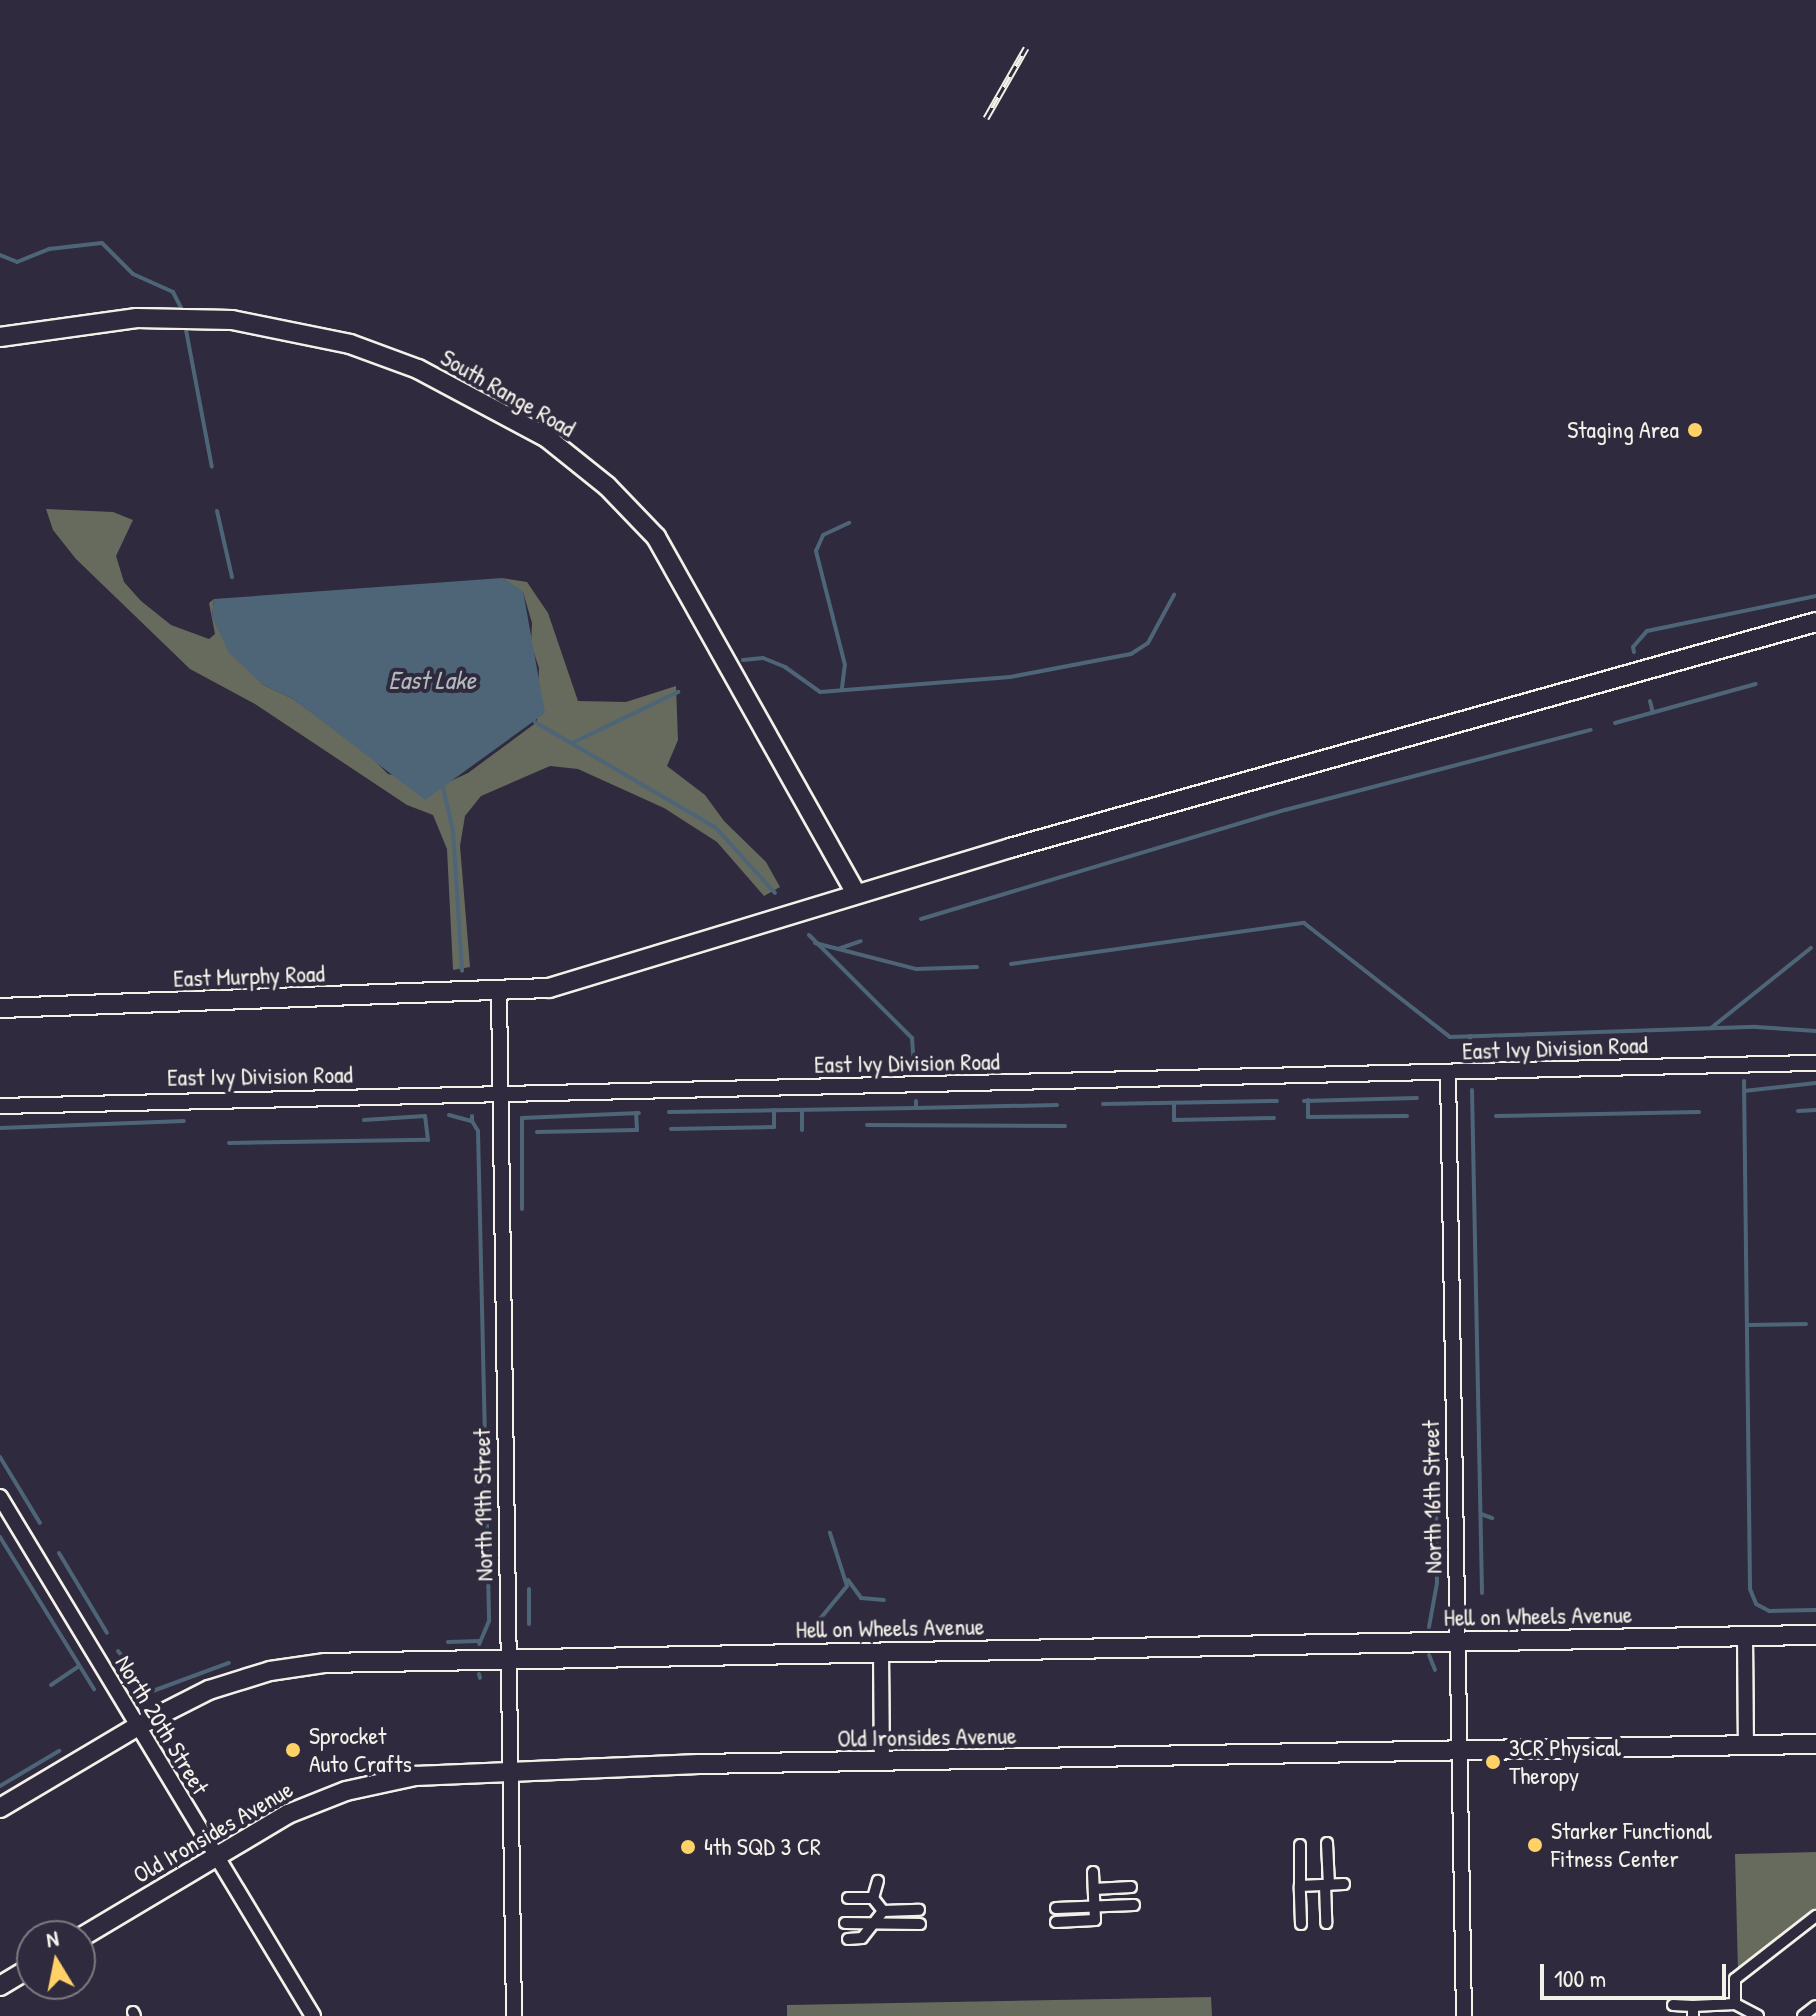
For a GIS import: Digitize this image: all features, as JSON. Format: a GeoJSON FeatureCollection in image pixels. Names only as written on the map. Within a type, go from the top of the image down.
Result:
{"type":"FeatureCollection","features":[{"type":"Feature","properties":{"kind":"street","name":"South Range Road"},"geometry":{"type":"LineString","coordinates":[[0,337],[137,318],[232,320],[350,344],[418,369],[547,438],[607,486],[656,537],[856,894]]}},
{"type":"Feature","properties":{"kind":"street","name":"East Murphy Road"},"geometry":{"type":"LineString","coordinates":[[0,1008],[499,993],[549,988],[856,894],[1816,622]]}},
{"type":"Feature","properties":{"kind":"street","name":"North 19th Street"},"geometry":{"type":"LineString","coordinates":[[499,993],[514,2016]]}},
{"type":"Feature","properties":{"kind":"street","name":"East Ivy Division Road"},"geometry":{"type":"LineString","coordinates":[[0,1106],[1816,1063]]}},
{"type":"Feature","properties":{"kind":"street","name":"North 16th Street"},"geometry":{"type":"LineString","coordinates":[[1448,1073],[1457,1751],[1464,2016]]}},
{"type":"Feature","properties":{"kind":"street","name":"North 20th Street"},"geometry":{"type":"LineString","coordinates":[[0,1497],[313,2016]]}},
{"type":"Feature","properties":{"kind":"street","name":"Hell on Wheels Avenue"},"geometry":{"type":"LineString","coordinates":[[0,1808],[138,1726],[209,1690],[270,1671],[359,1661],[1816,1635]]}},
{"type":"Feature","properties":{"kind":"street"},"geometry":{"type":"LineString","coordinates":[[1745,1636],[1746,1745]]}},
{"type":"Feature","properties":{"kind":"street"},"geometry":{"type":"LineString","coordinates":[[881,1652],[882,1762]]}},
{"type":"Feature","properties":{"kind":"street","name":"Old Ironsides Avenue"},"geometry":{"type":"LineString","coordinates":[[96,1928],[288,1814],[346,1791],[415,1776],[509,1769],[1816,1744]]}},
{"type":"Feature","properties":{"kind":"street"},"geometry":{"type":"LineString","coordinates":[[1326,1923],[1327,1843]]}},
{"type":"Feature","properties":{"kind":"street"},"geometry":{"type":"LineString","coordinates":[[1300,1845],[1301,1924]]}},
{"type":"Feature","properties":{"kind":"street"},"geometry":{"type":"LineString","coordinates":[[1056,1922],[1095,1920],[1093,1872]]}},
{"type":"Feature","properties":{"kind":"street"},"geometry":{"type":"LineString","coordinates":[[873,1898],[878,1881]]}},
{"type":"Feature","properties":{"kind":"street"},"geometry":{"type":"LineString","coordinates":[[1300,1886],[1344,1884]]}},
{"type":"Feature","properties":{"kind":"street"},"geometry":{"type":"LineString","coordinates":[[1094,1889],[1131,1887]]}},
{"type":"Feature","properties":{"kind":"street"},"geometry":{"type":"LineString","coordinates":[[848,1898],[873,1898]]}},
{"type":"Feature","properties":{"kind":"street"},"geometry":{"type":"LineString","coordinates":[[873,1898],[883,1911]]}},
{"type":"Feature","properties":{"kind":"street"},"geometry":{"type":"LineString","coordinates":[[1056,1908],[1134,1905]]}},
{"type":"Feature","properties":{"kind":"street"},"geometry":{"type":"LineString","coordinates":[[883,1911],[919,1910]]}},
{"type":"Feature","properties":{"kind":"street"},"geometry":{"type":"LineString","coordinates":[[848,1939],[862,1938],[883,1911]]}},
{"type":"Feature","properties":{"kind":"street"},"geometry":{"type":"LineString","coordinates":[[1735,2004],[1735,1979],[1816,1916]]}},
{"type":"Feature","properties":{"kind":"street"},"geometry":{"type":"LineString","coordinates":[[845,1923],[920,1924]]}},
{"type":"Feature","properties":{"kind":"street"},"geometry":{"type":"LineString","coordinates":[[1673,2005],[1693,2011],[1735,2004],[1758,2016]]}},
{"type":"Feature","properties":{"kind":"street"},"geometry":{"type":"LineString","coordinates":[[1803,2016],[1816,2006]]}},
{"type":"Feature","properties":{"kind":"green space"},"geometry":{"type":"Polygon","coordinates":[[[46,509],[113,512],[133,520],[116,556],[124,582],[141,601],[171,625],[209,639],[215,634],[209,603],[214,599],[212,617],[262,684],[293,699],[366,752],[388,774],[442,785],[468,773],[537,722],[539,668],[531,644],[532,623],[523,592],[502,578],[527,582],[548,613],[578,701],[626,702],[676,686],[678,740],[667,766],[705,795],[724,821],[766,862],[780,887],[764,896],[717,842],[664,808],[578,769],[550,766],[481,796],[465,816],[460,846],[470,967],[453,970],[447,849],[433,815],[407,805],[255,704],[190,669],[76,559],[53,530],[46,509]]]}},
{"type":"Feature","properties":{"kind":"green space"},"geometry":{"type":"Polygon","coordinates":[[[1816,1852],[1816,1912],[1738,1970],[1735,1854],[1816,1852]]]}},
{"type":"Feature","properties":{"kind":"green space"},"geometry":{"type":"Polygon","coordinates":[[[1211,1997],[1212,2016],[787,2016],[787,2005],[1211,1997]]]}},
{"type":"Feature","properties":{"kind":"water","name":"East Lake"},"geometry":{"type":"Polygon","coordinates":[[[502,578],[523,591],[545,713],[425,800],[293,699],[262,684],[229,653],[212,617],[214,599],[502,578]]]}},
{"type":"Feature","properties":{"kind":"waterway"},"geometry":{"type":"LineString","coordinates":[[0,255],[17,262],[49,249],[102,243],[133,274],[173,292],[181,308]]}},
{"type":"Feature","properties":{"kind":"waterway"},"geometry":{"type":"LineString","coordinates":[[186,330],[212,467]]}},
{"type":"Feature","properties":{"kind":"waterway"},"geometry":{"type":"LineString","coordinates":[[217,511],[232,577]]}},
{"type":"Feature","properties":{"kind":"waterway"},"geometry":{"type":"LineString","coordinates":[[842,688],[845,665],[816,551],[823,535],[849,523]]}},
{"type":"Feature","properties":{"kind":"waterway"},"geometry":{"type":"LineString","coordinates":[[743,660],[763,658],[785,667],[820,692],[1010,677],[1131,654],[1148,643],[1174,595]]}},
{"type":"Feature","properties":{"kind":"waterway"},"geometry":{"type":"LineString","coordinates":[[1634,652],[1633,647],[1647,631],[1816,596]]}},
{"type":"Feature","properties":{"kind":"waterway"},"geometry":{"type":"LineString","coordinates":[[1615,723],[1756,684]]}},
{"type":"Feature","properties":{"kind":"waterway"},"geometry":{"type":"LineString","coordinates":[[572,743],[678,692]]}},
{"type":"Feature","properties":{"kind":"waterway"},"geometry":{"type":"LineString","coordinates":[[1650,701],[1653,713]]}},
{"type":"Feature","properties":{"kind":"waterway"},"geometry":{"type":"LineString","coordinates":[[535,722],[715,827],[775,893]]}},
{"type":"Feature","properties":{"kind":"waterway"},"geometry":{"type":"LineString","coordinates":[[921,919],[1285,810],[1591,730]]}},
{"type":"Feature","properties":{"kind":"waterway"},"geometry":{"type":"LineString","coordinates":[[441,779],[453,831],[462,971]]}},
{"type":"Feature","properties":{"kind":"waterway"},"geometry":{"type":"LineString","coordinates":[[1011,964],[1304,923],[1450,1037],[1756,1027],[1816,1031]]}},
{"type":"Feature","properties":{"kind":"waterway"},"geometry":{"type":"LineString","coordinates":[[809,935],[912,1038],[914,1067]]}},
{"type":"Feature","properties":{"kind":"waterway"},"geometry":{"type":"LineString","coordinates":[[838,949],[861,941]]}},
{"type":"Feature","properties":{"kind":"waterway"},"geometry":{"type":"LineString","coordinates":[[815,943],[916,969],[977,967]]}},
{"type":"Feature","properties":{"kind":"waterway"},"geometry":{"type":"LineString","coordinates":[[1711,1028],[1811,948]]}},
{"type":"Feature","properties":{"kind":"waterway"},"geometry":{"type":"LineString","coordinates":[[1470,1036],[1471,1059]]}},
{"type":"Feature","properties":{"kind":"waterway"},"geometry":{"type":"LineString","coordinates":[[1744,1081],[1750,1589],[1756,1604],[1769,1611],[1816,1610]]}},
{"type":"Feature","properties":{"kind":"waterway"},"geometry":{"type":"LineString","coordinates":[[1744,1091],[1816,1083]]}},
{"type":"Feature","properties":{"kind":"waterway"},"geometry":{"type":"LineString","coordinates":[[1472,1090],[1482,1593]]}},
{"type":"Feature","properties":{"kind":"waterway"},"geometry":{"type":"LineString","coordinates":[[1304,1101],[1417,1098]]}},
{"type":"Feature","properties":{"kind":"waterway"},"geometry":{"type":"LineString","coordinates":[[1308,1100],[1308,1117],[1407,1116]]}},
{"type":"Feature","properties":{"kind":"waterway"},"geometry":{"type":"LineString","coordinates":[[669,1112],[916,1108],[916,1101]]}},
{"type":"Feature","properties":{"kind":"waterway"},"geometry":{"type":"LineString","coordinates":[[1103,1104],[1277,1101]]}},
{"type":"Feature","properties":{"kind":"waterway"},"geometry":{"type":"LineString","coordinates":[[1174,1103],[1174,1120],[1274,1118]]}},
{"type":"Feature","properties":{"kind":"waterway"},"geometry":{"type":"LineString","coordinates":[[916,1108],[1057,1105]]}},
{"type":"Feature","properties":{"kind":"waterway"},"geometry":{"type":"LineString","coordinates":[[671,1129],[774,1127],[774,1110]]}},
{"type":"Feature","properties":{"kind":"waterway"},"geometry":{"type":"LineString","coordinates":[[802,1110],[802,1130]]}},
{"type":"Feature","properties":{"kind":"waterway"},"geometry":{"type":"LineString","coordinates":[[1798,1111],[1816,1110]]}},
{"type":"Feature","properties":{"kind":"waterway"},"geometry":{"type":"LineString","coordinates":[[1496,1116],[1699,1112]]}},
{"type":"Feature","properties":{"kind":"waterway"},"geometry":{"type":"LineString","coordinates":[[537,1132],[637,1130],[636,1113]]}},
{"type":"Feature","properties":{"kind":"waterway"},"geometry":{"type":"LineString","coordinates":[[522,1209],[522,1118],[639,1113]]}},
{"type":"Feature","properties":{"kind":"waterway"},"geometry":{"type":"LineString","coordinates":[[449,1115],[472,1121],[472,1116]]}},
{"type":"Feature","properties":{"kind":"waterway"},"geometry":{"type":"LineString","coordinates":[[364,1120],[425,1116]]}},
{"type":"Feature","properties":{"kind":"waterway"},"geometry":{"type":"LineString","coordinates":[[229,1143],[428,1140],[425,1116]]}},
{"type":"Feature","properties":{"kind":"waterway"},"geometry":{"type":"LineString","coordinates":[[0,1128],[184,1121]]}},
{"type":"Feature","properties":{"kind":"waterway"},"geometry":{"type":"LineString","coordinates":[[472,1121],[478,1131],[489,1621],[479,1644]]}},
{"type":"Feature","properties":{"kind":"waterway"},"geometry":{"type":"LineString","coordinates":[[867,1125],[1065,1126]]}},
{"type":"Feature","properties":{"kind":"waterway"},"geometry":{"type":"LineString","coordinates":[[1748,1325],[1806,1324]]}},
{"type":"Feature","properties":{"kind":"waterway"},"geometry":{"type":"LineString","coordinates":[[0,1457],[40,1523]]}},
{"type":"Feature","properties":{"kind":"waterway"},"geometry":{"type":"LineString","coordinates":[[1481,1514],[1492,1518]]}},
{"type":"Feature","properties":{"kind":"waterway"},"geometry":{"type":"LineString","coordinates":[[1429,1627],[1437,1583],[1436,1515]]}},
{"type":"Feature","properties":{"kind":"waterway"},"geometry":{"type":"LineString","coordinates":[[815,1625],[847,1586],[830,1533]]}},
{"type":"Feature","properties":{"kind":"waterway"},"geometry":{"type":"LineString","coordinates":[[0,1537],[94,1689]]}},
{"type":"Feature","properties":{"kind":"waterway"},"geometry":{"type":"LineString","coordinates":[[59,1553],[107,1633]]}},
{"type":"Feature","properties":{"kind":"waterway"},"geometry":{"type":"LineString","coordinates":[[848,1580],[861,1598],[884,1600]]}},
{"type":"Feature","properties":{"kind":"waterway"},"geometry":{"type":"LineString","coordinates":[[529,1589],[529,1624]]}},
{"type":"Feature","properties":{"kind":"waterway"},"geometry":{"type":"LineString","coordinates":[[448,1642],[479,1641]]}},
{"type":"Feature","properties":{"kind":"waterway"},"geometry":{"type":"LineString","coordinates":[[118,1651],[150,1692],[229,1663]]}},
{"type":"Feature","properties":{"kind":"waterway"},"geometry":{"type":"LineString","coordinates":[[1429,1655],[1435,1670]]}},
{"type":"Feature","properties":{"kind":"waterway"},"geometry":{"type":"LineString","coordinates":[[51,1685],[79,1666]]}},
{"type":"Feature","properties":{"kind":"waterway"},"geometry":{"type":"LineString","coordinates":[[479,1674],[480,1678]]}},
{"type":"Feature","properties":{"kind":"waterway"},"geometry":{"type":"LineString","coordinates":[[0,1786],[59,1751]]}},
{"type":"Feature","properties":{"kind":"railway"},"geometry":{"type":"LineString","coordinates":[[986,118],[1026,48]]}},
{"type":"Feature","properties":{"kind":"place","name":"Staging Area"},"geometry":{"type":"Point","coordinates":[1695,430]}},
{"type":"Feature","properties":{"kind":"place","name":"Sprocket Auto Crafts"},"geometry":{"type":"Point","coordinates":[293,1750]}},
{"type":"Feature","properties":{"kind":"place","name":"3CR Physical Theropy"},"geometry":{"type":"Point","coordinates":[1493,1762]}},
{"type":"Feature","properties":{"kind":"place","name":"Starker Functional Fitness Center"},"geometry":{"type":"Point","coordinates":[1535,1845]}},
{"type":"Feature","properties":{"kind":"place","name":"4th SQD 3 CR"},"geometry":{"type":"Point","coordinates":[688,1847]}}]}
